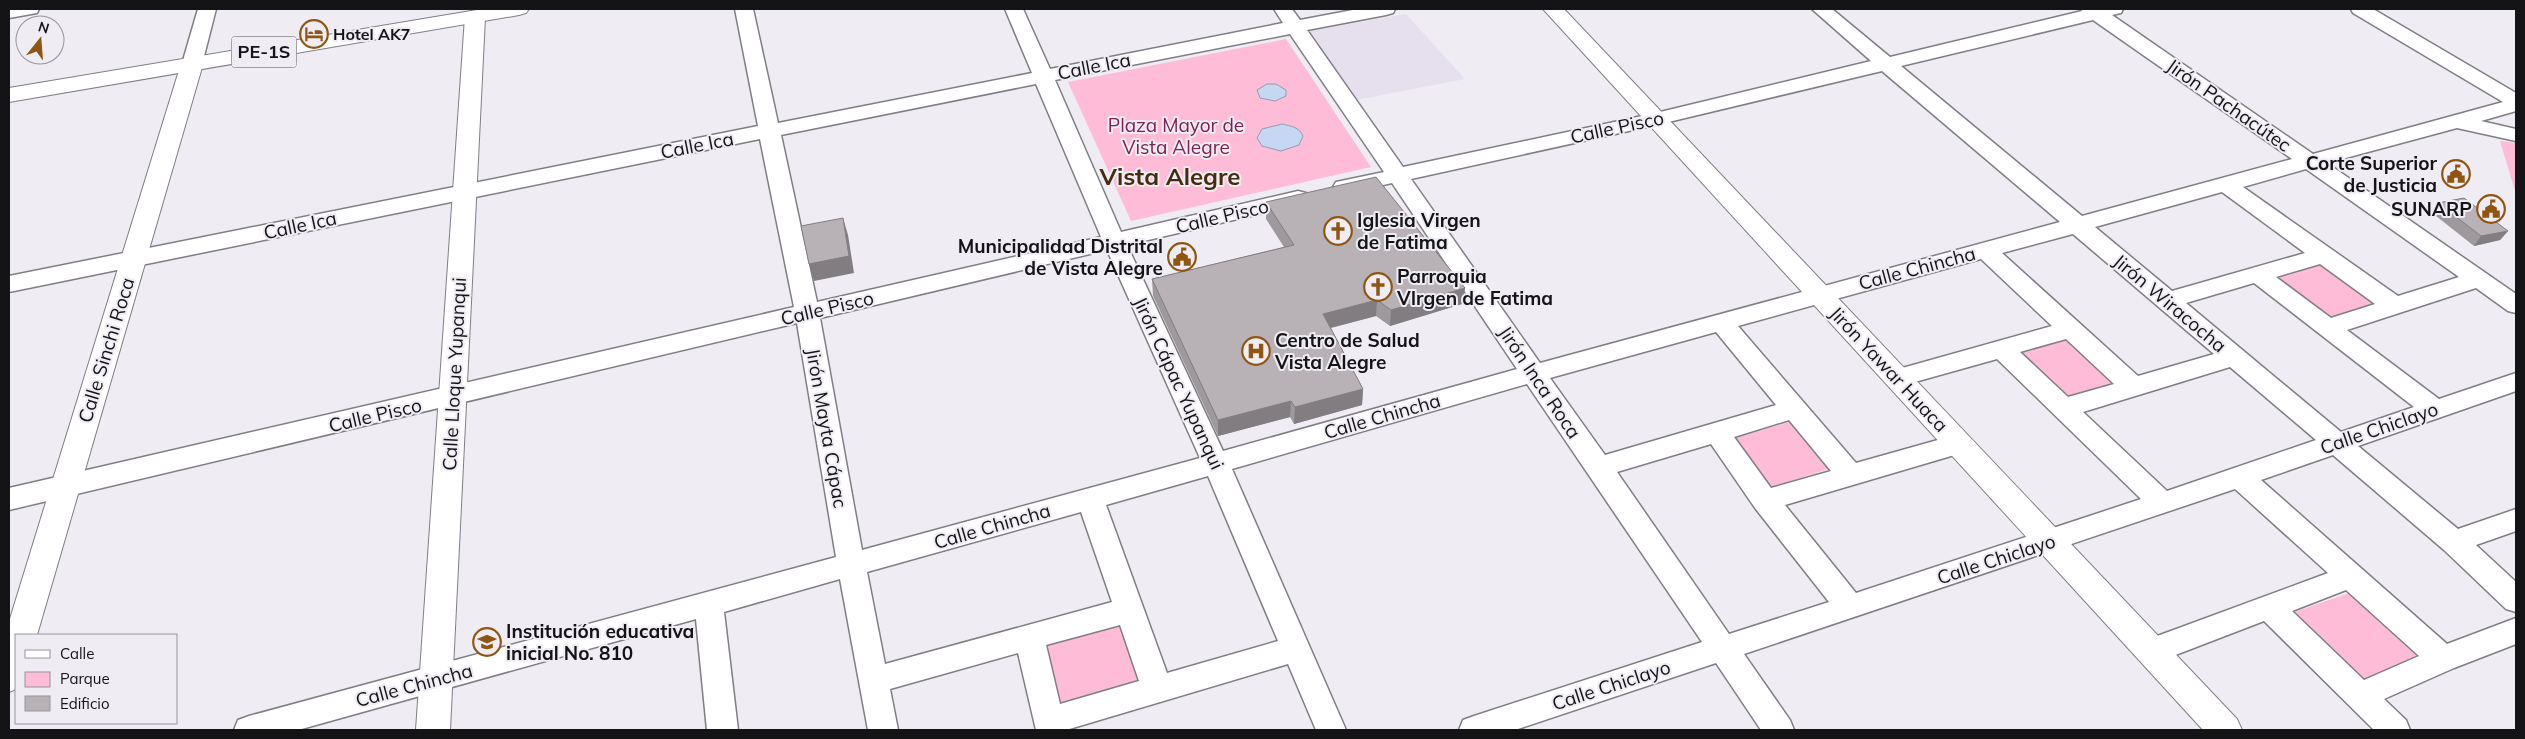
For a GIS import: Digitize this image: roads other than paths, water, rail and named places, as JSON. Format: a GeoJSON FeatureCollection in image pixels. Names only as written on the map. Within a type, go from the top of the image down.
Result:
{"type":"FeatureCollection","features":[{"type":"Feature","properties":{"kind":"main road","name":"PE-1S"},"geometry":{"type":"LineString","coordinates":[[9,96],[475,13],[519,9]]}},
{"type":"Feature","properties":{"kind":"main road","name":"Jirón Yawar Huaca"},"geometry":{"type":"LineString","coordinates":[[1553,9],[2051,541],[2225,730]]}},
{"type":"Feature","properties":{"kind":"main road","name":"Calle Lloque Yupanqui"},"geometry":{"type":"LineString","coordinates":[[433,730],[475,13]]}},
{"type":"Feature","properties":{"kind":"main road","name":"Calle Sinchi Roca"},"geometry":{"type":"LineString","coordinates":[[21,634],[64,486],[192,64]]}},
{"type":"Feature","properties":{"kind":"main road"},"geometry":{"type":"LineString","coordinates":[[9,677],[15,655]]}},
{"type":"Feature","properties":{"kind":"street"},"geometry":{"type":"LineString","coordinates":[[10,11],[30,9]]}},
{"type":"Feature","properties":{"kind":"street"},"geometry":{"type":"LineString","coordinates":[[192,64],[207,9]]}},
{"type":"Feature","properties":{"kind":"street","name":"Jirón Mayta Cápac"},"geometry":{"type":"LineString","coordinates":[[744,9],[807,312],[851,565],[883,730]]}},
{"type":"Feature","properties":{"kind":"street","name":"Jirón Cápac Yupanqui"},"geometry":{"type":"LineString","coordinates":[[1014,9],[1045,76],[1114,240],[1216,464],[1331,730]]}},
{"type":"Feature","properties":{"kind":"street","name":"Calle Ica"},"geometry":{"type":"LineString","coordinates":[[9,284],[464,191],[1045,76],[1290,18],[1386,9]]}},
{"type":"Feature","properties":{"kind":"street","name":"Jirón Wiracocha"},"geometry":{"type":"LineString","coordinates":[[1821,9],[2334,443],[2454,542],[2516,600]]}},
{"type":"Feature","properties":{"kind":"street"},"geometry":{"type":"LineString","coordinates":[[2360,9],[2516,101]]}},
{"type":"Feature","properties":{"kind":"street","name":"Calle Pisco"},"geometry":{"type":"LineString","coordinates":[[9,499],[1114,240],[1397,175],[1656,119],[1886,65],[2100,10]]}},
{"type":"Feature","properties":{"kind":"street","name":"Jirón Pachacútec"},"geometry":{"type":"LineString","coordinates":[[2100,10],[2516,305]]}},
{"type":"Feature","properties":{"kind":"street","name":"Jirón Inca Roca"},"geometry":{"type":"LineString","coordinates":[[1290,18],[1535,372],[1597,468],[1779,730]]}},
{"type":"Feature","properties":{"kind":"street","name":"Calle Chincha"},"geometry":{"type":"LineString","coordinates":[[248,730],[1216,464],[1535,372],[2516,105]]}},
{"type":"Feature","properties":{"kind":"street"},"geometry":{"type":"LineString","coordinates":[[2456,122],[2516,136]]}},
{"type":"Feature","properties":{"kind":"street"},"geometry":{"type":"LineString","coordinates":[[2226,185],[2395,306]]}},
{"type":"Feature","properties":{"kind":"street"},"geometry":{"type":"LineString","coordinates":[[1985,250],[2134,387]]}},
{"type":"Feature","properties":{"kind":"street"},"geometry":{"type":"LineString","coordinates":[[2166,301],[2324,255]]}},
{"type":"Feature","properties":{"kind":"street"},"geometry":{"type":"LineString","coordinates":[[2257,274],[2434,409]]}},
{"type":"Feature","properties":{"kind":"street"},"geometry":{"type":"LineString","coordinates":[[2326,328],[2479,279]]}},
{"type":"Feature","properties":{"kind":"street"},"geometry":{"type":"LineString","coordinates":[[1721,322],[1850,475]]}},
{"type":"Feature","properties":{"kind":"street"},"geometry":{"type":"LineString","coordinates":[[1897,378],[2071,329]]}},
{"type":"Feature","properties":{"kind":"street"},"geometry":{"type":"LineString","coordinates":[[2002,348],[2162,502]]}},
{"type":"Feature","properties":{"kind":"street"},"geometry":{"type":"LineString","coordinates":[[2064,408],[2233,357]]}},
{"type":"Feature","properties":{"kind":"street","name":"Calle Chiclayo"},"geometry":{"type":"LineString","coordinates":[[1474,730],[2051,541],[2434,409],[2512,388]]}},
{"type":"Feature","properties":{"kind":"street"},"geometry":{"type":"LineString","coordinates":[[1597,468],[1794,409]]}},
{"type":"Feature","properties":{"kind":"street"},"geometry":{"type":"LineString","coordinates":[[1717,433],[1765,500],[1850,607]]}},
{"type":"Feature","properties":{"kind":"street"},"geometry":{"type":"LineString","coordinates":[[1765,500],[1959,444]]}},
{"type":"Feature","properties":{"kind":"street"},"geometry":{"type":"LineString","coordinates":[[2239,476],[2443,659]]}},
{"type":"Feature","properties":{"kind":"street"},"geometry":{"type":"LineString","coordinates":[[1090,499],[1157,688]]}},
{"type":"Feature","properties":{"kind":"street"},"geometry":{"type":"LineString","coordinates":[[2454,542],[2516,520]]}},
{"type":"Feature","properties":{"kind":"street"},"geometry":{"type":"LineString","coordinates":[[2152,651],[2350,576]]}},
{"type":"Feature","properties":{"kind":"street"},"geometry":{"type":"LineString","coordinates":[[709,604],[718,729]]}},
{"type":"Feature","properties":{"kind":"street"},"geometry":{"type":"LineString","coordinates":[[2270,607],[2395,730]]}},
{"type":"Feature","properties":{"kind":"street"},"geometry":{"type":"LineString","coordinates":[[873,681],[1128,610]]}},
{"type":"Feature","properties":{"kind":"street"},"geometry":{"type":"LineString","coordinates":[[2360,696],[2443,659],[2516,631]]}},
{"type":"Feature","properties":{"kind":"street"},"geometry":{"type":"LineString","coordinates":[[1029,638],[1050,726],[1157,688],[1296,650]]}},
{"type":"Feature","properties":{"kind":"water"},"geometry":{"type":"Polygon","coordinates":[[[1267,84],[1276,84],[1286,90],[1286,96],[1275,101],[1260,98],[1257,90],[1267,84]]]}},
{"type":"Feature","properties":{"kind":"water"},"geometry":{"type":"Polygon","coordinates":[[[1282,124],[1294,127],[1301,133],[1303,136],[1299,145],[1281,151],[1262,146],[1257,138],[1262,129],[1282,124]]]}},
{"type":"Feature","properties":{"kind":"place","name":"Hotel AK7"},"geometry":{"type":"Point","coordinates":[314,34]}},
{"type":"Feature","properties":{"kind":"place","name":"Corte Superior de Justicia"},"geometry":{"type":"Point","coordinates":[2456,174]}},
{"type":"Feature","properties":{"kind":"place","name":"SUNARP"},"geometry":{"type":"Point","coordinates":[2491,209]}},
{"type":"Feature","properties":{"kind":"place","name":"Iglesia Virgen de Fatima"},"geometry":{"type":"Point","coordinates":[1338,231]}},
{"type":"Feature","properties":{"kind":"place","name":"Municipalidad Distrital de Vista Alegre"},"geometry":{"type":"Point","coordinates":[1182,257]}},
{"type":"Feature","properties":{"kind":"place","name":"Parroquia VIrgen de Fatima"},"geometry":{"type":"Point","coordinates":[1378,287]}},
{"type":"Feature","properties":{"kind":"place","name":"Centro de Salud Vista Alegre"},"geometry":{"type":"Point","coordinates":[1256,351]}},
{"type":"Feature","properties":{"kind":"place","name":"Institución educativa inicial No. 810"},"geometry":{"type":"Point","coordinates":[487,642]}},
{"type":"Feature","properties":{"kind":"district","name":"Vista Alegre"},"geometry":{"type":"Point","coordinates":[1170,177]}},
{"type":"Feature","properties":{"kind":"park label","name":"Plaza Mayor de Vista Alegre"},"geometry":{"type":"Point","coordinates":[1176,136]}}]}
